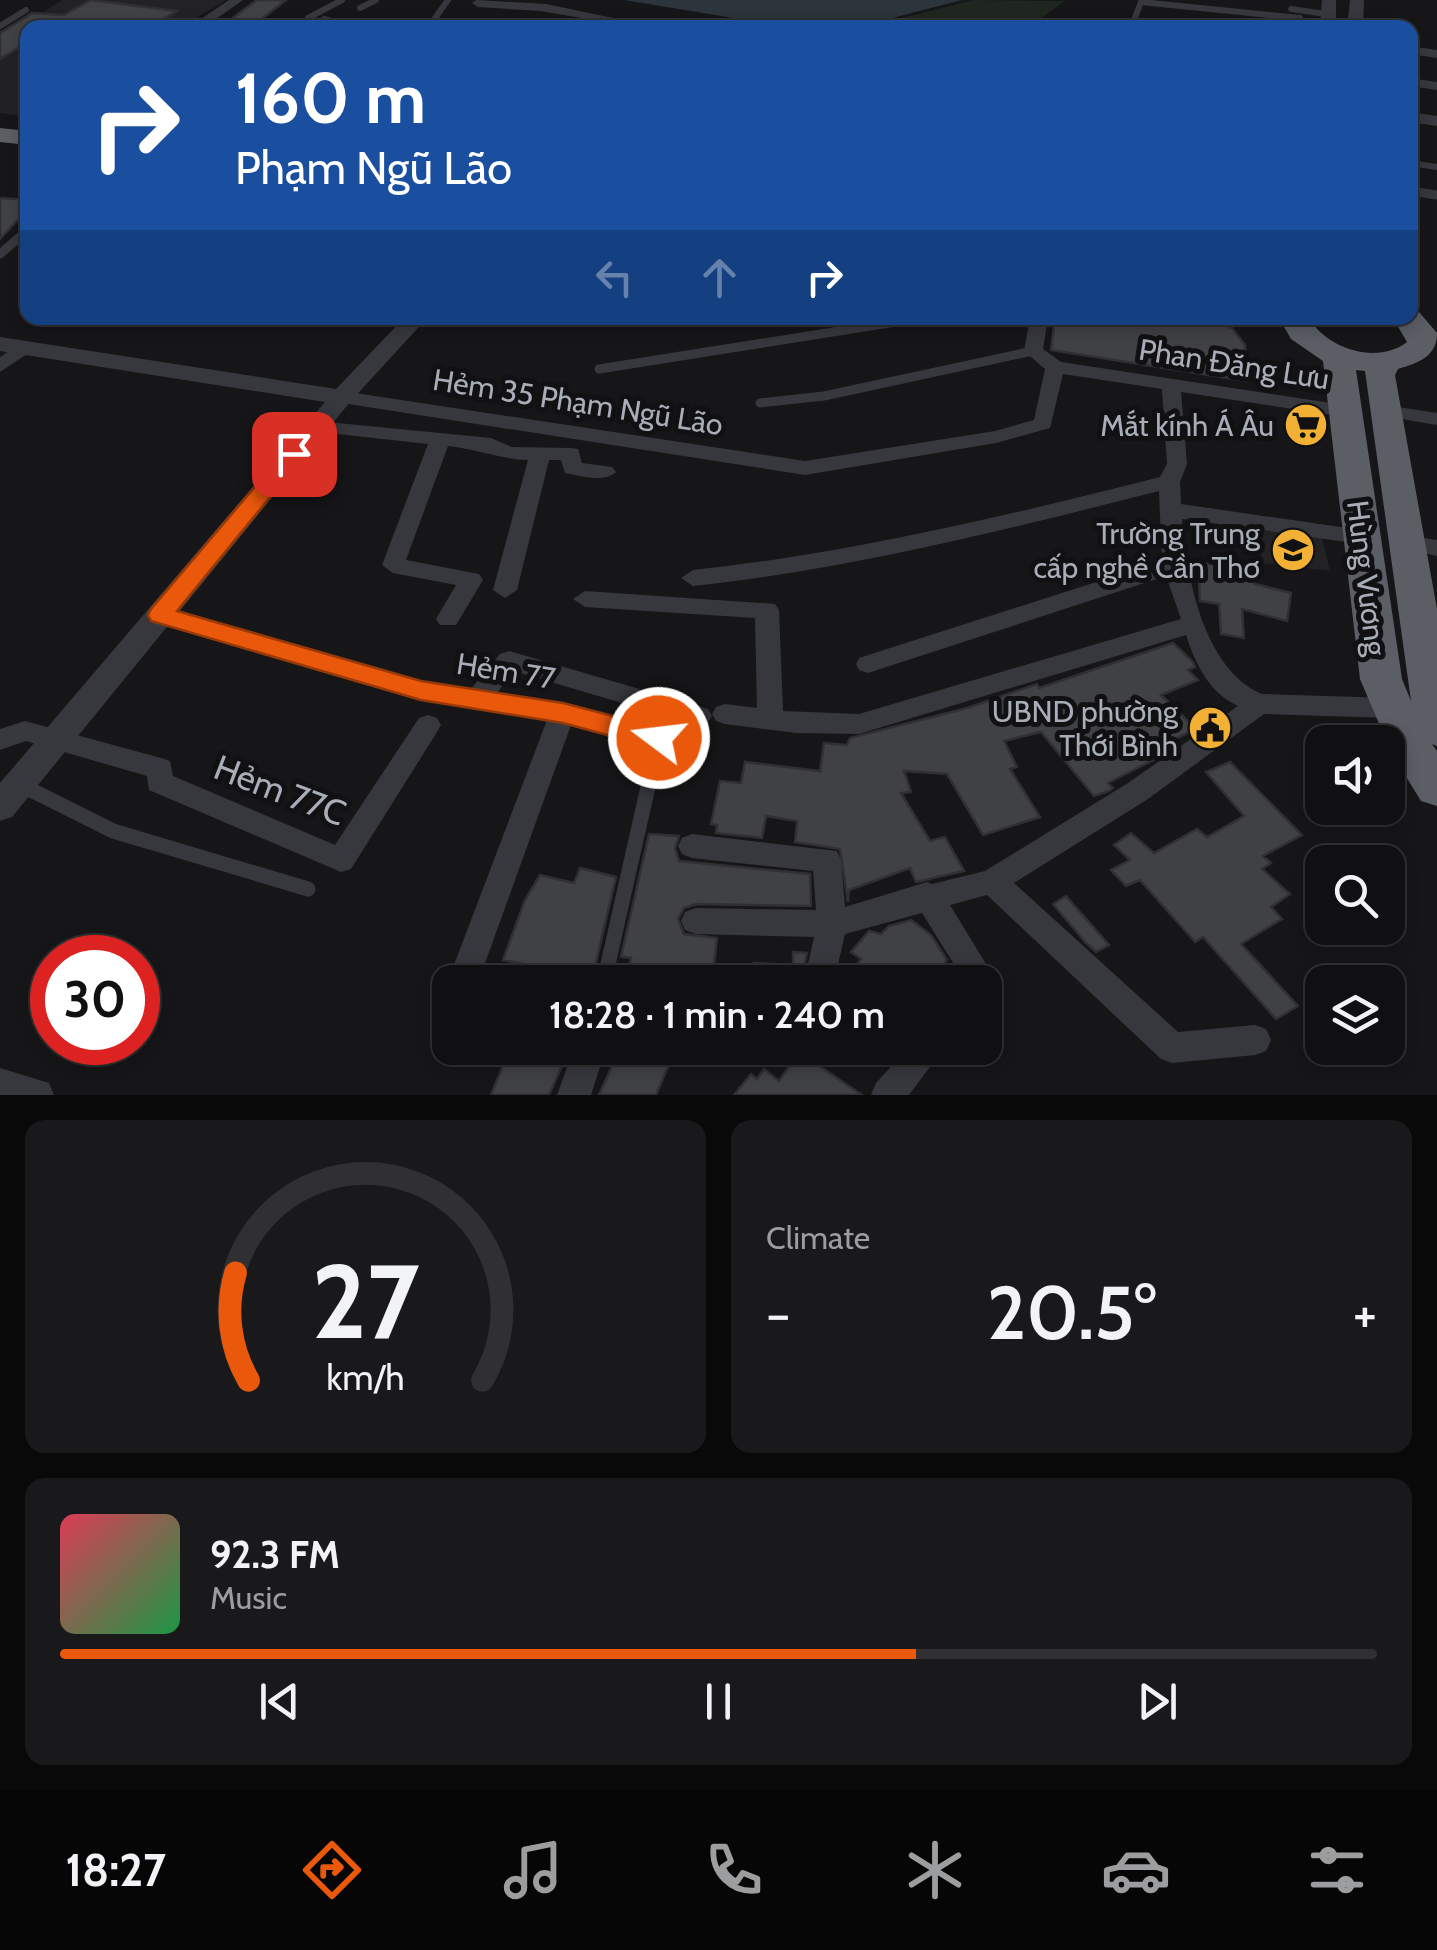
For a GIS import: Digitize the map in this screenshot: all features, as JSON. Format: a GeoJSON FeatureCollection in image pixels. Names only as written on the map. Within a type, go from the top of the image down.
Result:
{"type":"FeatureCollection","features":[{"type":"Feature","properties":{"kind":"highway"},"geometry":{"type":"LineString","coordinates":[[1292,325],[1311,341],[1338,354],[1386,361],[1404,358],[1422,344],[1422,335],[1414,325]]}},
{"type":"Feature","properties":{"kind":"highway","name":"Hùng Vương"},"geometry":{"type":"LineString","coordinates":[[1338,354],[1376,660],[1391,708],[1437,788]]}},
{"type":"Feature","properties":{"kind":"highway","name":"Hùng Vương"},"geometry":{"type":"LineString","coordinates":[[1386,361],[1379,376],[1384,411],[1421,545],[1437,728]]}},
{"type":"Feature","properties":{"kind":"street"},"geometry":{"type":"LineString","coordinates":[[206,20],[237,0]]}},
{"type":"Feature","properties":{"kind":"street"},"geometry":{"type":"LineString","coordinates":[[478,3],[548,6],[612,19]]}},
{"type":"Feature","properties":{"kind":"street"},"geometry":{"type":"LineString","coordinates":[[0,808],[342,397],[409,325]]}},
{"type":"Feature","properties":{"kind":"street"},"geometry":{"type":"LineString","coordinates":[[1038,325],[1033,351],[1055,367]]}},
{"type":"Feature","properties":{"kind":"street"},"geometry":{"type":"LineString","coordinates":[[0,366],[12,346],[342,397]]}},
{"type":"Feature","properties":{"kind":"street","name":"Hẻm 35 Phạm Ngũ Lão"},"geometry":{"type":"LineString","coordinates":[[342,397],[806,468],[996,437],[1043,424],[1055,367]]}},
{"type":"Feature","properties":{"kind":"street","name":"Phan Đăng Lưu"},"geometry":{"type":"LineString","coordinates":[[1055,367],[1345,411]]}},
{"type":"Feature","properties":{"kind":"street"},"geometry":{"type":"LineString","coordinates":[[1171,385],[1178,464],[1169,482],[1174,565],[1208,664],[1236,694],[1259,704],[1391,708],[1437,728]]}},
{"type":"Feature","properties":{"kind":"street"},"geometry":{"type":"LineString","coordinates":[[1384,411],[1437,419]]}},
{"type":"Feature","properties":{"kind":"street"},"geometry":{"type":"LineString","coordinates":[[317,427],[491,444],[508,454],[571,454],[572,468],[605,472]]}},
{"type":"Feature","properties":{"kind":"street"},"geometry":{"type":"LineString","coordinates":[[440,440],[392,565],[471,580],[448,619]]}},
{"type":"Feature","properties":{"kind":"street"},"geometry":{"type":"LineString","coordinates":[[506,590],[540,454]]}},
{"type":"Feature","properties":{"kind":"street"},"geometry":{"type":"LineString","coordinates":[[693,578],[782,570],[868,556],[1169,482]]}},
{"type":"Feature","properties":{"kind":"street"},"geometry":{"type":"LineString","coordinates":[[1171,510],[1361,537]]}},
{"type":"Feature","properties":{"kind":"street"},"geometry":{"type":"LineString","coordinates":[[868,664],[1174,565]]}},
{"type":"Feature","properties":{"kind":"street"},"geometry":{"type":"LineString","coordinates":[[586,598],[664,607],[767,610],[770,720]]}},
{"type":"Feature","properties":{"kind":"street","name":"Hẻm 77"},"geometry":{"type":"LineString","coordinates":[[160,615],[355,673],[563,713],[659,738]]}},
{"type":"Feature","properties":{"kind":"street"},"geometry":{"type":"LineString","coordinates":[[477,699],[509,660],[712,715],[859,724],[1192,624]]}},
{"type":"Feature","properties":{"kind":"street"},"geometry":{"type":"LineString","coordinates":[[696,921],[832,924],[992,881],[1138,791],[1259,704]]}},
{"type":"Feature","properties":{"kind":"street"},"geometry":{"type":"LineString","coordinates":[[469,965],[563,713]]}},
{"type":"Feature","properties":{"kind":"street","name":"Hẻm 77C"},"geometry":{"type":"LineString","coordinates":[[58,738],[161,770],[159,782],[341,860],[428,726]]}},
{"type":"Feature","properties":{"kind":"street"},"geometry":{"type":"LineString","coordinates":[[0,740],[25,731],[58,738]]}},
{"type":"Feature","properties":{"kind":"street"},"geometry":{"type":"LineString","coordinates":[[692,846],[827,860],[832,924],[823,965]]}},
{"type":"Feature","properties":{"kind":"street"},"geometry":{"type":"LineString","coordinates":[[992,881],[1172,1048],[1255,1040]]}},
{"type":"Feature","properties":{"kind":"street"},"geometry":{"type":"LineString","coordinates":[[927,896],[971,965]]}},
{"type":"Feature","properties":{"kind":"street"},"geometry":{"type":"LineString","coordinates":[[574,1095],[584,1065]]}},
{"type":"Feature","properties":{"kind":"street"},"geometry":{"type":"LineString","coordinates":[[888,1095],[914,1065]]}},
{"type":"Feature","properties":{"kind":"lane"},"geometry":{"type":"LineString","coordinates":[[308,18],[342,0]]}},
{"type":"Feature","properties":{"kind":"lane"},"geometry":{"type":"LineString","coordinates":[[360,8],[376,0]]}},
{"type":"Feature","properties":{"kind":"lane"},"geometry":{"type":"LineString","coordinates":[[1217,0],[1328,14]]}},
{"type":"Feature","properties":{"kind":"lane"},"geometry":{"type":"LineString","coordinates":[[1133,20],[1141,2],[1300,18]]}},
{"type":"Feature","properties":{"kind":"lane"},"geometry":{"type":"LineString","coordinates":[[0,26],[26,10]]}},
{"type":"Feature","properties":{"kind":"lane"},"geometry":{"type":"LineString","coordinates":[[0,254],[20,237]]}},
{"type":"Feature","properties":{"kind":"lane"},"geometry":{"type":"LineString","coordinates":[[599,369],[877,325]]}},
{"type":"Feature","properties":{"kind":"lane"},"geometry":{"type":"LineString","coordinates":[[760,403],[824,396],[1033,351]]}},
{"type":"Feature","properties":{"kind":"lane","name":"Hẻm 77"},"geometry":{"type":"LineString","coordinates":[[608,965],[659,738]]}},
{"type":"Feature","properties":{"kind":"lane"},"geometry":{"type":"LineString","coordinates":[[19,784],[113,831],[308,888]]}},
{"type":"Feature","properties":{"kind":"shaded area"},"geometry":{"type":"Polygon","coordinates":[[[62,0],[226,0],[193,20],[31,20],[62,0]]]}},
{"type":"Feature","properties":{"kind":"shaded area"},"geometry":{"type":"Polygon","coordinates":[[[624,0],[962,0],[884,20],[745,20],[624,0]]]}},
{"type":"Feature","properties":{"kind":"shaded area"},"geometry":{"type":"Polygon","coordinates":[[[974,0],[1065,1],[1039,20],[893,20],[974,0]]]}},
{"type":"Feature","properties":{"kind":"shaded area"},"geometry":{"type":"Polygon","coordinates":[[[20,27],[20,116],[0,113],[0,40],[20,27]]]}},
{"type":"Feature","properties":{"kind":"shaded area","name":"Trường Trung cấp nghề Cần Thơ"},"geometry":{"type":"Polygon","coordinates":[[[1257,530],[1322,538],[1330,571],[1262,563],[1257,530]]]}},
{"type":"Feature","properties":{"kind":"building"},"geometry":{"type":"Polygon","coordinates":[[[91,0],[177,11],[162,20],[21,20],[32,13],[64,15],[91,0]]]}},
{"type":"Feature","properties":{"kind":"building"},"geometry":{"type":"Polygon","coordinates":[[[257,0],[286,0],[260,20],[230,20],[257,0]]]}},
{"type":"Feature","properties":{"kind":"building"},"geometry":{"type":"Polygon","coordinates":[[[20,20],[20,47],[0,59],[0,33],[20,20]]]}},
{"type":"Feature","properties":{"kind":"building"},"geometry":{"type":"Polygon","coordinates":[[[0,198],[20,199],[20,218],[0,239],[0,198]]]}},
{"type":"Feature","properties":{"kind":"building"},"geometry":{"type":"Polygon","coordinates":[[[1054,325],[1223,325],[1232,328],[1245,345],[1246,381],[1051,350],[1054,325]]]}},
{"type":"Feature","properties":{"kind":"building"},"geometry":{"type":"Polygon","coordinates":[[[1198,562],[1254,571],[1255,584],[1291,593],[1287,621],[1242,609],[1244,638],[1221,634],[1219,604],[1200,601],[1198,562]]]}},
{"type":"Feature","properties":{"kind":"building"},"geometry":{"type":"Polygon","coordinates":[[[1173,643],[1193,662],[1195,667],[1188,670],[1198,680],[1161,695],[1196,729],[1150,751],[1157,758],[1108,783],[1113,788],[1109,791],[1094,796],[1041,732],[1004,741],[1017,767],[1010,769],[1040,817],[983,835],[947,774],[904,771],[911,792],[901,793],[930,841],[945,837],[964,871],[916,882],[910,868],[849,890],[848,902],[840,849],[795,842],[797,821],[766,816],[762,838],[716,833],[717,825],[711,824],[720,781],[741,783],[745,762],[820,771],[824,743],[847,745],[850,738],[967,708],[1037,684],[1039,688],[1173,643]]]}},
{"type":"Feature","properties":{"kind":"building"},"geometry":{"type":"Polygon","coordinates":[[[1230,762],[1302,835],[1263,856],[1271,863],[1262,869],[1290,894],[1271,907],[1282,919],[1241,944],[1298,1006],[1276,1019],[1203,937],[1195,942],[1140,880],[1126,886],[1111,870],[1130,860],[1114,845],[1131,833],[1154,853],[1197,829],[1207,837],[1244,816],[1206,772],[1230,762]]]}},
{"type":"Feature","properties":{"kind":"building"},"geometry":{"type":"Polygon","coordinates":[[[649,834],[679,836],[675,848],[679,861],[810,874],[811,906],[696,904],[684,908],[678,919],[684,934],[717,938],[714,965],[629,965],[631,958],[621,957],[649,834]]]}},
{"type":"Feature","properties":{"kind":"building"},"geometry":{"type":"Polygon","coordinates":[[[580,868],[616,877],[595,965],[529,965],[503,960],[525,900],[540,875],[574,883],[580,868]]]}},
{"type":"Feature","properties":{"kind":"building"},"geometry":{"type":"Polygon","coordinates":[[[1066,896],[1109,945],[1096,952],[1086,943],[1053,904],[1066,896]]]}},
{"type":"Feature","properties":{"kind":"building"},"geometry":{"type":"Polygon","coordinates":[[[911,920],[931,935],[947,960],[943,965],[856,965],[861,959],[851,952],[869,931],[881,934],[889,926],[911,920]]]}},
{"type":"Feature","properties":{"kind":"building"},"geometry":{"type":"Polygon","coordinates":[[[793,952],[807,953],[805,965],[793,965],[793,952]]]}},
{"type":"Feature","properties":{"kind":"building"},"geometry":{"type":"Polygon","coordinates":[[[503,1065],[562,1065],[549,1095],[491,1095],[503,1065]]]}},
{"type":"Feature","properties":{"kind":"building"},"geometry":{"type":"Polygon","coordinates":[[[612,1065],[669,1065],[656,1095],[599,1095],[612,1065]]]}},
{"type":"Feature","properties":{"kind":"building"},"geometry":{"type":"Polygon","coordinates":[[[790,1065],[818,1065],[862,1095],[734,1095],[751,1074],[757,1079],[764,1069],[779,1081],[790,1065]]]}},
{"type":"Feature","properties":{"kind":"place","name":"Mắt kính Á Âu"},"geometry":{"type":"Point","coordinates":[1306,425]}},
{"type":"Feature","properties":{"kind":"place","name":"Trường Trung cấp nghề Cần Thơ"},"geometry":{"type":"Point","coordinates":[1293,550]}},
{"type":"Feature","properties":{"kind":"place","name":"UBND phường Thới Bình"},"geometry":{"type":"Point","coordinates":[1210,728]}},
{"type":"Feature","properties":{"kind":"route"},"geometry":{"type":"LineString","coordinates":[[294,454],[160,615],[421,690],[563,713],[659,738]]}}]}
